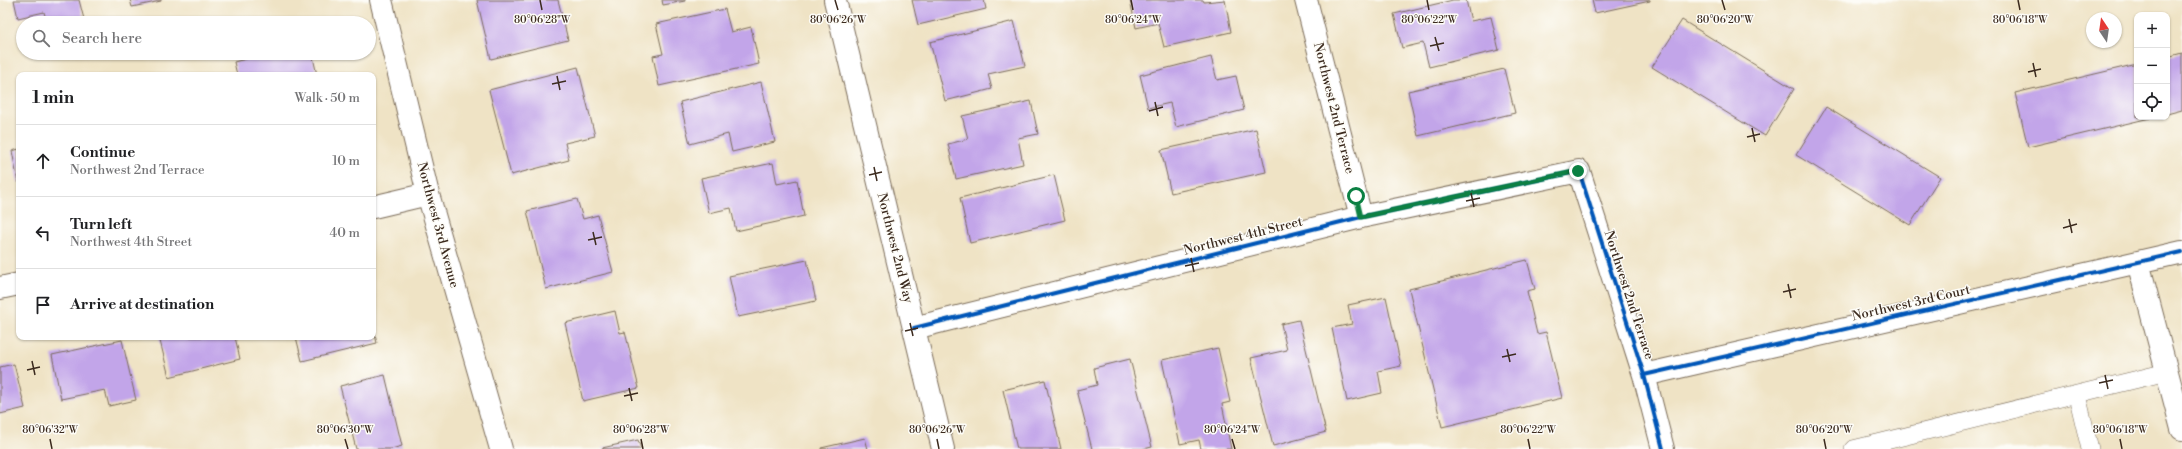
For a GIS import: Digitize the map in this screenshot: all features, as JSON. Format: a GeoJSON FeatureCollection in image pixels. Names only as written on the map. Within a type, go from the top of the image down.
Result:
{"type":"FeatureCollection","features":[{"type":"Feature","properties":{"kind":"street","name":"Northwest 3rd Avenue"},"geometry":{"type":"LineString","coordinates":[[381,0],[428,194],[501,449]]}},
{"type":"Feature","properties":{"kind":"street","name":"Northwest 2nd Way"},"geometry":{"type":"LineString","coordinates":[[835,0],[943,449]]}},
{"type":"Feature","properties":{"kind":"street","name":"Northwest 2nd Terrace"},"geometry":{"type":"LineString","coordinates":[[1306,0],[1361,217]]}},
{"type":"Feature","properties":{"kind":"street","name":"Northwest 4th Street"},"geometry":{"type":"LineString","coordinates":[[914,328],[1361,217],[1578,171]]}},
{"type":"Feature","properties":{"kind":"street","name":"Northwest 2nd Terrace"},"geometry":{"type":"LineString","coordinates":[[1578,171],[1644,375],[1663,449]]}},
{"type":"Feature","properties":{"kind":"street"},"geometry":{"type":"LineString","coordinates":[[376,206],[428,194]]}},
{"type":"Feature","properties":{"kind":"street","name":"Northwest 3rd Court"},"geometry":{"type":"LineString","coordinates":[[1644,375],[2182,252]]}},
{"type":"Feature","properties":{"kind":"street"},"geometry":{"type":"LineString","coordinates":[[2138,262],[2182,429]]}},
{"type":"Feature","properties":{"kind":"street"},"geometry":{"type":"LineString","coordinates":[[0,288],[16,285]]}},
{"type":"Feature","properties":{"kind":"lane"},"geometry":{"type":"LineString","coordinates":[[1853,449],[2167,372]]}},
{"type":"Feature","properties":{"kind":"lane"},"geometry":{"type":"LineString","coordinates":[[2077,395],[2090,449]]}},
{"type":"Feature","properties":{"kind":"building"},"geometry":{"type":"Polygon","coordinates":[[[14,0],[79,0],[83,16],[45,16],[44,12],[27,16],[18,16],[14,0]]]}},
{"type":"Feature","properties":{"kind":"building"},"geometry":{"type":"Polygon","coordinates":[[[130,0],[161,0],[161,1],[132,7],[130,0]]]}},
{"type":"Feature","properties":{"kind":"building"},"geometry":{"type":"Polygon","coordinates":[[[477,0],[558,0],[568,40],[491,59],[477,0]]]}},
{"type":"Feature","properties":{"kind":"building"},"geometry":{"type":"Polygon","coordinates":[[[662,0],[685,0],[685,1],[663,5],[662,0]]]}},
{"type":"Feature","properties":{"kind":"building"},"geometry":{"type":"Polygon","coordinates":[[[912,0],[984,0],[986,9],[918,25],[912,0]]]}},
{"type":"Feature","properties":{"kind":"building"},"geometry":{"type":"Polygon","coordinates":[[[1130,0],[1203,0],[1204,2],[1225,0],[1231,32],[1164,47],[1158,23],[1136,28],[1130,0]]]}},
{"type":"Feature","properties":{"kind":"building"},"geometry":{"type":"Polygon","coordinates":[[[1453,0],[1466,0],[1471,21],[1491,17],[1499,50],[1429,67],[1423,43],[1402,48],[1394,14],[1453,0]]]}},
{"type":"Feature","properties":{"kind":"building"},"geometry":{"type":"Polygon","coordinates":[[[1592,0],[1650,0],[1650,1],[1595,13],[1592,0]]]}},
{"type":"Feature","properties":{"kind":"building"},"geometry":{"type":"Polygon","coordinates":[[[725,9],[731,32],[751,27],[759,64],[659,86],[653,56],[663,54],[656,24],[725,9]]]}},
{"type":"Feature","properties":{"kind":"building"},"geometry":{"type":"Polygon","coordinates":[[[1682,20],[1794,89],[1765,136],[1652,67],[1682,20]]]}},
{"type":"Feature","properties":{"kind":"building"},"geometry":{"type":"Polygon","coordinates":[[[1014,21],[1025,66],[988,74],[992,89],[945,101],[930,42],[1014,21]]]}},
{"type":"Feature","properties":{"kind":"building"},"geometry":{"type":"Polygon","coordinates":[[[2182,53],[2182,110],[2170,113],[2170,84],[2170,56],[2182,53]]]}},
{"type":"Feature","properties":{"kind":"building"},"geometry":{"type":"Polygon","coordinates":[[[1211,57],[1217,80],[1236,76],[1244,110],[1176,127],[1170,103],[1148,108],[1140,75],[1211,57]]]}},
{"type":"Feature","properties":{"kind":"building"},"geometry":{"type":"Polygon","coordinates":[[[242,60],[314,60],[316,72],[236,72],[234,62],[242,60]]]}},
{"type":"Feature","properties":{"kind":"building"},"geometry":{"type":"Polygon","coordinates":[[[2134,65],[2134,120],[2142,120],[2028,147],[2015,93],[2134,65]]]}},
{"type":"Feature","properties":{"kind":"building"},"geometry":{"type":"Polygon","coordinates":[[[578,67],[595,136],[565,143],[569,160],[511,175],[489,90],[578,67]]]}},
{"type":"Feature","properties":{"kind":"building"},"geometry":{"type":"Polygon","coordinates":[[[1504,69],[1515,113],[1418,136],[1408,91],[1504,69]]]}},
{"type":"Feature","properties":{"kind":"building"},"geometry":{"type":"Polygon","coordinates":[[[761,82],[775,142],[732,152],[728,134],[690,144],[680,102],[761,82]]]}},
{"type":"Feature","properties":{"kind":"building"},"geometry":{"type":"Polygon","coordinates":[[[1031,101],[1038,134],[1018,138],[1023,164],[956,179],[948,144],[968,139],[962,116],[1031,101]]]}},
{"type":"Feature","properties":{"kind":"building"},"geometry":{"type":"Polygon","coordinates":[[[1826,107],[1940,177],[1910,225],[1796,155],[1826,107]]]}},
{"type":"Feature","properties":{"kind":"building"},"geometry":{"type":"Polygon","coordinates":[[[1256,129],[1266,172],[1171,193],[1161,150],[1256,129]]]}},
{"type":"Feature","properties":{"kind":"building"},"geometry":{"type":"Polygon","coordinates":[[[16,150],[16,172],[12,151],[16,150]]]}},
{"type":"Feature","properties":{"kind":"building"},"geometry":{"type":"Polygon","coordinates":[[[773,163],[777,184],[797,180],[804,216],[736,231],[731,208],[709,213],[701,178],[773,163]]]}},
{"type":"Feature","properties":{"kind":"building"},"geometry":{"type":"Polygon","coordinates":[[[1054,175],[1065,220],[970,243],[960,198],[1054,175]]]}},
{"type":"Feature","properties":{"kind":"building"},"geometry":{"type":"Polygon","coordinates":[[[577,199],[583,219],[598,215],[613,272],[546,289],[527,211],[577,199]]]}},
{"type":"Feature","properties":{"kind":"building"},"geometry":{"type":"Polygon","coordinates":[[[807,260],[816,301],[738,317],[729,276],[807,260]]]}},
{"type":"Feature","properties":{"kind":"building"},"geometry":{"type":"Polygon","coordinates":[[[1527,260],[1535,289],[1527,291],[1537,334],[1546,332],[1562,398],[1442,427],[1409,289],[1527,260]]]}},
{"type":"Feature","properties":{"kind":"building"},"geometry":{"type":"Polygon","coordinates":[[[1386,297],[1401,366],[1378,371],[1382,393],[1347,401],[1332,328],[1352,324],[1348,305],[1386,297]]]}},
{"type":"Feature","properties":{"kind":"building"},"geometry":{"type":"Polygon","coordinates":[[[615,311],[620,333],[625,332],[639,388],[583,401],[565,323],[615,311]]]}},
{"type":"Feature","properties":{"kind":"building"},"geometry":{"type":"Polygon","coordinates":[[[1299,320],[1326,432],[1273,446],[1251,358],[1287,350],[1281,324],[1299,320]]]}},
{"type":"Feature","properties":{"kind":"building"},"geometry":{"type":"Polygon","coordinates":[[[376,339],[377,343],[302,361],[297,340],[376,339]]]}},
{"type":"Feature","properties":{"kind":"building"},"geometry":{"type":"Polygon","coordinates":[[[122,340],[136,400],[109,406],[105,390],[61,399],[52,355],[122,340]]]}},
{"type":"Feature","properties":{"kind":"building"},"geometry":{"type":"Polygon","coordinates":[[[160,340],[236,340],[240,359],[169,377],[160,340]]]}},
{"type":"Feature","properties":{"kind":"building"},"geometry":{"type":"Polygon","coordinates":[[[1218,348],[1230,402],[1222,404],[1231,449],[1201,449],[1199,440],[1180,444],[1162,360],[1218,348]]]}},
{"type":"Feature","properties":{"kind":"building"},"geometry":{"type":"Polygon","coordinates":[[[1130,359],[1152,447],[1143,449],[1092,449],[1077,390],[1097,385],[1094,368],[1130,359]]]}},
{"type":"Feature","properties":{"kind":"building"},"geometry":{"type":"Polygon","coordinates":[[[14,364],[25,408],[0,414],[0,367],[14,364]]]}},
{"type":"Feature","properties":{"kind":"building"},"geometry":{"type":"Polygon","coordinates":[[[385,375],[402,446],[391,449],[356,449],[340,386],[385,375]]]}},
{"type":"Feature","properties":{"kind":"building"},"geometry":{"type":"Polygon","coordinates":[[[1045,380],[1061,449],[1017,449],[1003,390],[1045,380]]]}},
{"type":"Feature","properties":{"kind":"building"},"geometry":{"type":"Polygon","coordinates":[[[865,438],[868,449],[821,449],[821,448],[865,438]]]}},
{"type":"Feature","properties":{"kind":"building"},"geometry":{"type":"Polygon","coordinates":[[[638,440],[641,449],[602,449],[602,448],[638,440]]]}},
{"type":"Feature","properties":{"kind":"cycle path"},"geometry":{"type":"LineString","coordinates":[[914,328],[1361,217],[1579,171],[1644,375],[1663,449]]}},
{"type":"Feature","properties":{"kind":"cycle path"},"geometry":{"type":"LineString","coordinates":[[1644,375],[2182,252]]}},
{"type":"Feature","properties":{"kind":"route"},"geometry":{"type":"LineString","coordinates":[[1356,196],[1361,217],[1578,171]]}}]}
